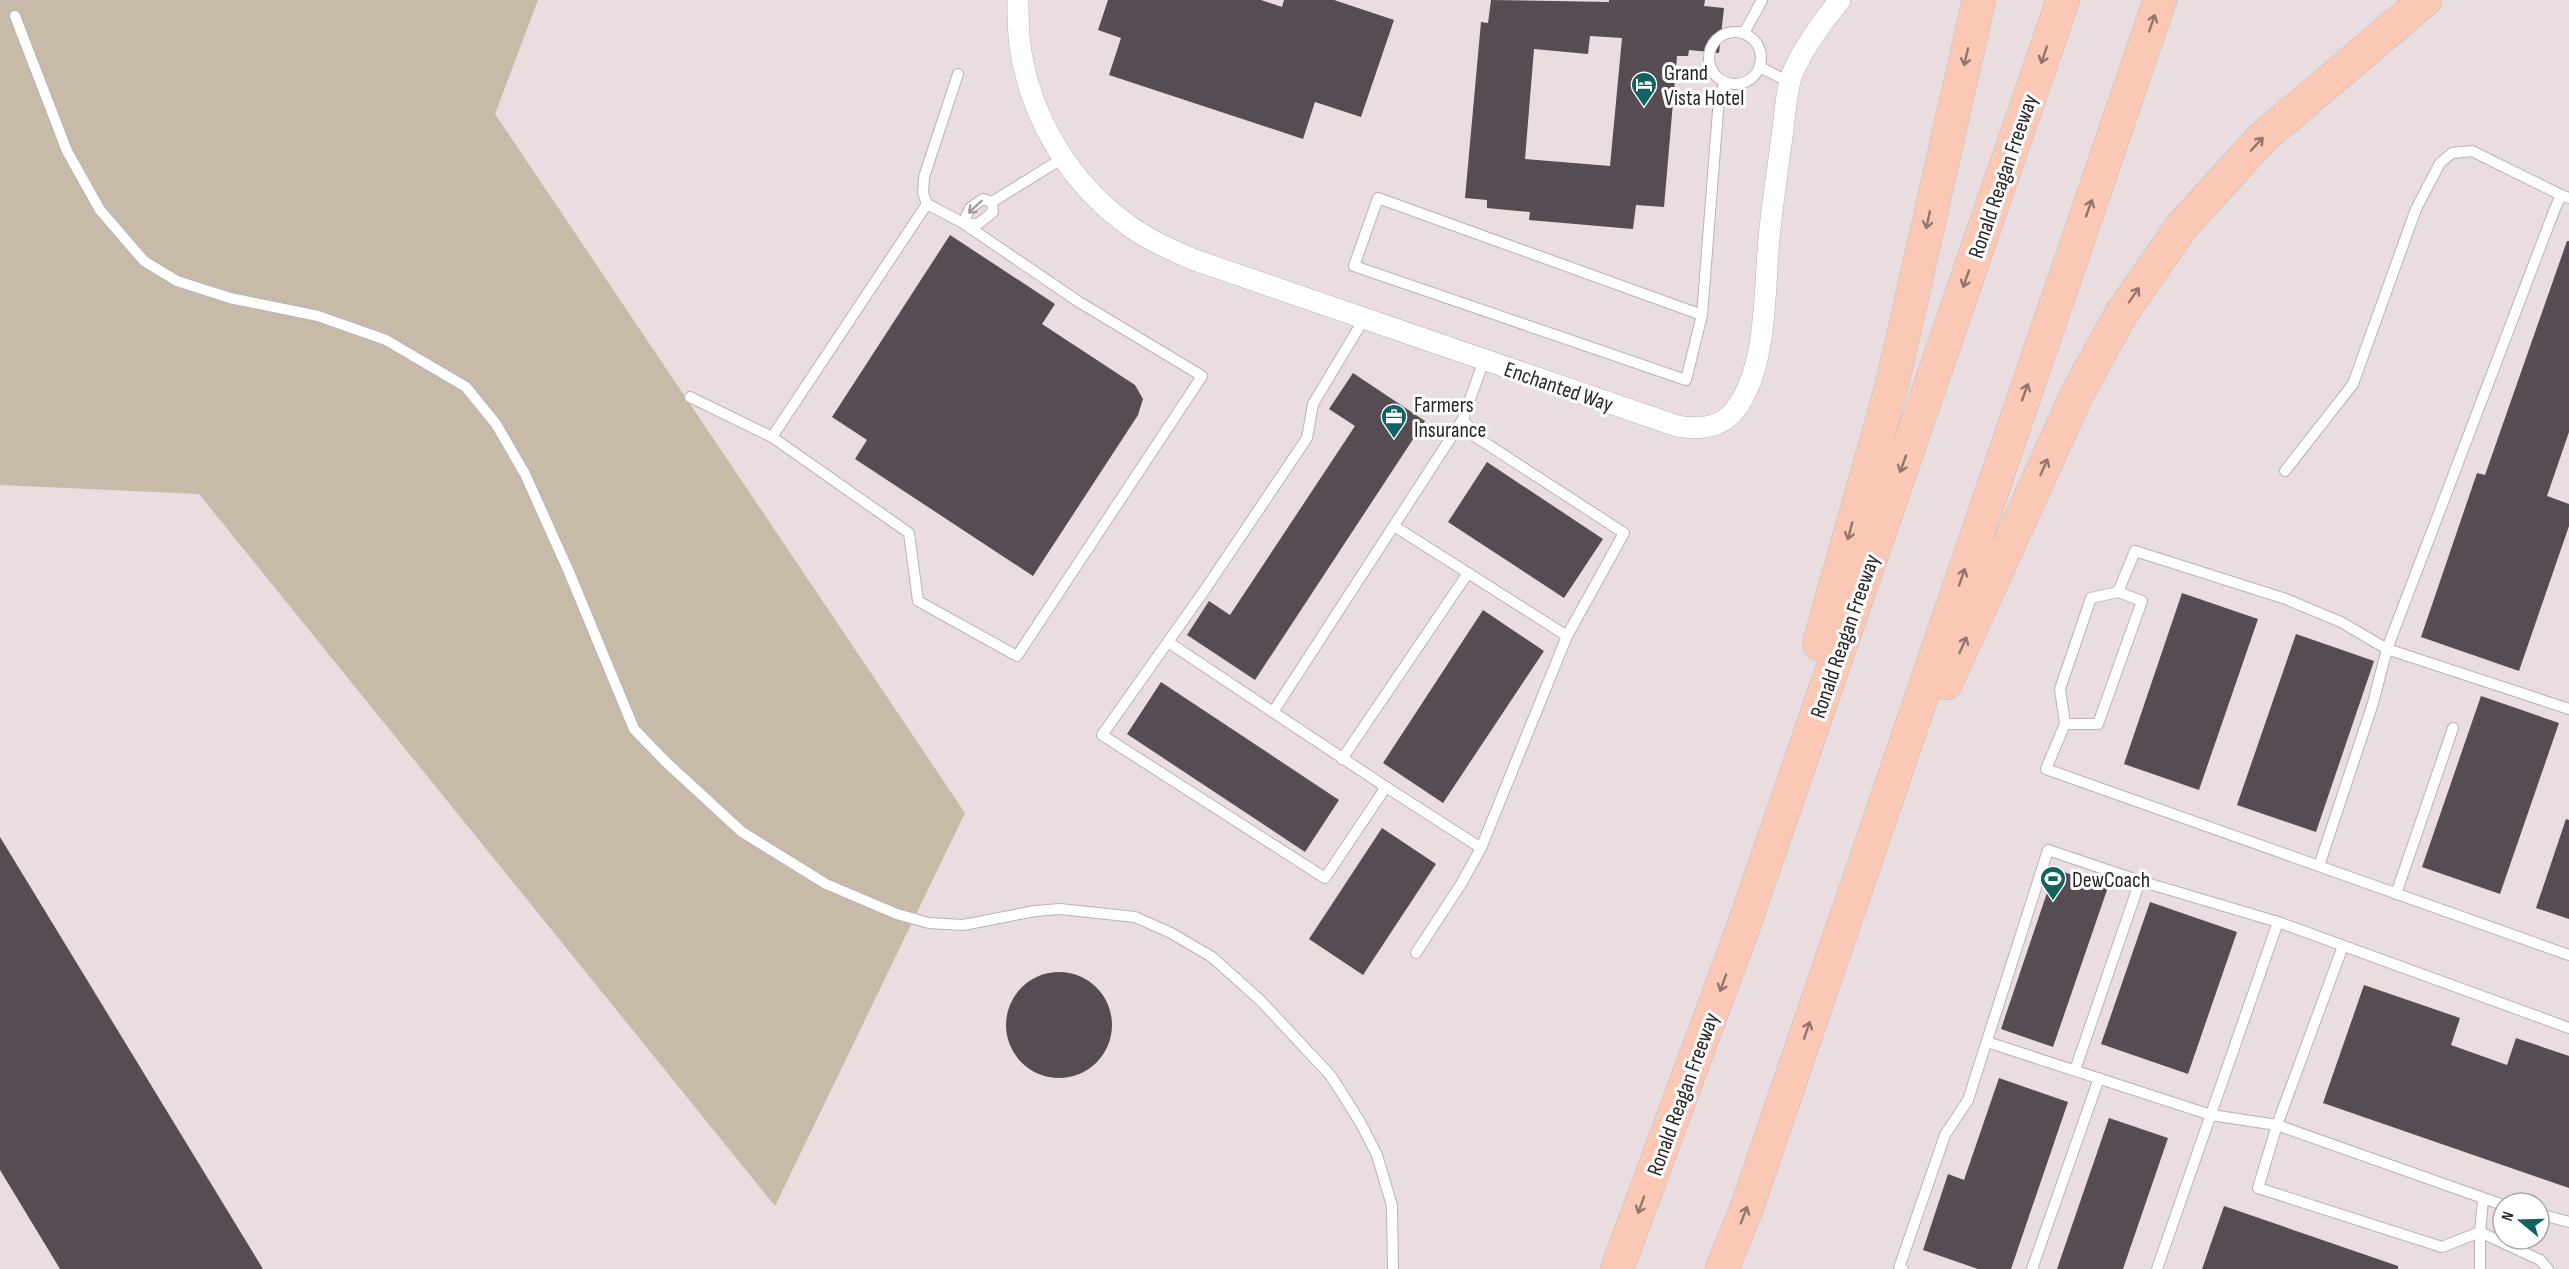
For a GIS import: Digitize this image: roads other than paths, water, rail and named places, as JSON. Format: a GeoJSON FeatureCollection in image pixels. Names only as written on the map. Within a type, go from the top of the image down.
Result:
{"type":"FeatureCollection","features":[{"type":"Feature","properties":{"kind":"highway"},"geometry":{"type":"LineString","coordinates":[[1743,928],[1892,384],[1979,0]]}},
{"type":"Feature","properties":{"kind":"highway","name":"Ronald Reagan Freeway"},"geometry":{"type":"LineString","coordinates":[[1617,1269],[1743,928],[2063,0]]}},
{"type":"Feature","properties":{"kind":"highway"},"geometry":{"type":"LineString","coordinates":[[1722,1269],[1746,1210],[2160,0]]}},
{"type":"Feature","properties":{"kind":"highway"},"geometry":{"type":"LineString","coordinates":[[1854,890],[2077,394],[2121,314],[2182,226],[2262,138],[2425,0]]}},
{"type":"Feature","properties":{"kind":"street","name":"Enchanted Way"},"geometry":{"type":"LineString","coordinates":[[1018,0],[1020,45],[1027,82],[1040,117],[1075,175],[1099,201],[1128,225],[1158,244],[1192,259],[1677,426],[1693,429],[1709,427],[1724,421],[1734,412],[1747,390],[1760,344],[1769,237],[1789,82],[1825,18],[1840,0]]}},
{"type":"Feature","properties":{"kind":"lane"},"geometry":{"type":"LineString","coordinates":[[1744,33],[1762,0]]}},
{"type":"Feature","properties":{"kind":"lane"},"geometry":{"type":"LineString","coordinates":[[15,16],[67,151],[100,210],[144,261],[177,281],[230,298],[318,315],[386,340],[466,387],[496,424],[525,474],[569,572],[634,729],[742,832],[826,884],[897,914],[929,922],[963,926],[1035,911],[1060,909],[1135,917],[1171,933],[1212,957],[1261,1001],[1331,1076],[1360,1122],[1377,1155],[1392,1206],[1393,1269]]}},
{"type":"Feature","properties":{"kind":"lane"},"geometry":{"type":"LineString","coordinates":[[1726,33],[1744,33],[1757,43],[1761,58],[1760,67],[1749,80],[1733,84],[1725,82],[1718,77],[1709,62],[1712,44],[1726,33]]}},
{"type":"Feature","properties":{"kind":"lane"},"geometry":{"type":"LineString","coordinates":[[1760,67],[1789,82]]}},
{"type":"Feature","properties":{"kind":"lane"},"geometry":{"type":"LineString","coordinates":[[690,398],[772,437],[909,533],[918,601],[1017,656],[1202,376],[1079,302],[963,223],[927,204],[923,193],[924,177],[958,74]]}},
{"type":"Feature","properties":{"kind":"lane"},"geometry":{"type":"LineString","coordinates":[[1702,315],[1378,198],[1354,266],[1686,380],[1702,315],[1719,98],[1725,82]]}},
{"type":"Feature","properties":{"kind":"lane"},"geometry":{"type":"LineString","coordinates":[[2285,471],[2353,384],[2416,209],[2440,163],[2452,153],[2472,152],[2565,196],[2387,649],[2373,703],[2319,866]]}},
{"type":"Feature","properties":{"kind":"lane"},"geometry":{"type":"LineString","coordinates":[[992,202],[1063,158]]}},
{"type":"Feature","properties":{"kind":"lane"},"geometry":{"type":"LineString","coordinates":[[963,223],[970,208],[983,199],[992,202]]}},
{"type":"Feature","properties":{"kind":"lane"},"geometry":{"type":"LineString","coordinates":[[963,223],[978,224],[993,212],[992,202]]}},
{"type":"Feature","properties":{"kind":"lane"},"geometry":{"type":"LineString","coordinates":[[772,437],[927,204]]}},
{"type":"Feature","properties":{"kind":"lane"},"geometry":{"type":"LineString","coordinates":[[1364,319],[1313,404],[1307,438],[1102,735],[1324,878],[1386,787]]}},
{"type":"Feature","properties":{"kind":"lane"},"geometry":{"type":"LineString","coordinates":[[1273,712],[1462,419],[1484,360]]}},
{"type":"Feature","properties":{"kind":"lane"},"geometry":{"type":"LineString","coordinates":[[1416,952],[1461,884],[1481,848],[1567,636],[1624,533],[1476,437],[1462,419]]}},
{"type":"Feature","properties":{"kind":"lane"},"geometry":{"type":"LineString","coordinates":[[1394,526],[1567,636]]}},
{"type":"Feature","properties":{"kind":"lane"},"geometry":{"type":"LineString","coordinates":[[2118,592],[2135,550],[2286,599],[2340,622],[2387,649],[2569,709]]}},
{"type":"Feature","properties":{"kind":"lane"},"geometry":{"type":"LineString","coordinates":[[1342,759],[1468,573]]}},
{"type":"Feature","properties":{"kind":"lane"},"geometry":{"type":"LineString","coordinates":[[2065,724],[2098,724],[2142,602],[2118,592],[2091,598],[2060,689],[2065,724],[2046,769],[2569,956]]}},
{"type":"Feature","properties":{"kind":"lane"},"geometry":{"type":"LineString","coordinates":[[1168,642],[1342,759],[1481,848]]}},
{"type":"Feature","properties":{"kind":"lane"},"geometry":{"type":"LineString","coordinates":[[2396,894],[2453,728]]}},
{"type":"Feature","properties":{"kind":"lane"},"geometry":{"type":"LineString","coordinates":[[1903,1269],[1899,1268],[1945,1135],[1968,1100],[2048,850],[2140,881],[2278,922],[2569,1028]]}},
{"type":"Feature","properties":{"kind":"lane"},"geometry":{"type":"LineString","coordinates":[[2075,1071],[2140,881]]}},
{"type":"Feature","properties":{"kind":"lane"},"geometry":{"type":"LineString","coordinates":[[2157,1269],[2278,922]]}},
{"type":"Feature","properties":{"kind":"lane"},"geometry":{"type":"LineString","coordinates":[[2343,946],[2277,1125],[2258,1188],[2442,1247],[2480,1232],[2540,1260],[2547,1269]]}},
{"type":"Feature","properties":{"kind":"lane"},"geometry":{"type":"LineString","coordinates":[[1987,1042],[2211,1115],[2277,1125],[2491,1202]]}},
{"type":"Feature","properties":{"kind":"lane"},"geometry":{"type":"LineString","coordinates":[[2032,1269],[2099,1078]]}},
{"type":"Feature","properties":{"kind":"lane"},"geometry":{"type":"LineString","coordinates":[[2480,1269],[2483,1200]]}},
{"type":"Feature","properties":{"kind":"lane"},"geometry":{"type":"LineString","coordinates":[[2551,1217],[2569,1222]]}},
{"type":"Feature","properties":{"kind":"place","name":"Grand Vista Hotel"},"geometry":{"type":"Point","coordinates":[1644,108]}},
{"type":"Feature","properties":{"kind":"place","name":"Farmers Insurance"},"geometry":{"type":"Point","coordinates":[1394,440]}},
{"type":"Feature","properties":{"kind":"place","name":"DewCoach"},"geometry":{"type":"Point","coordinates":[2053,902]}}]}
